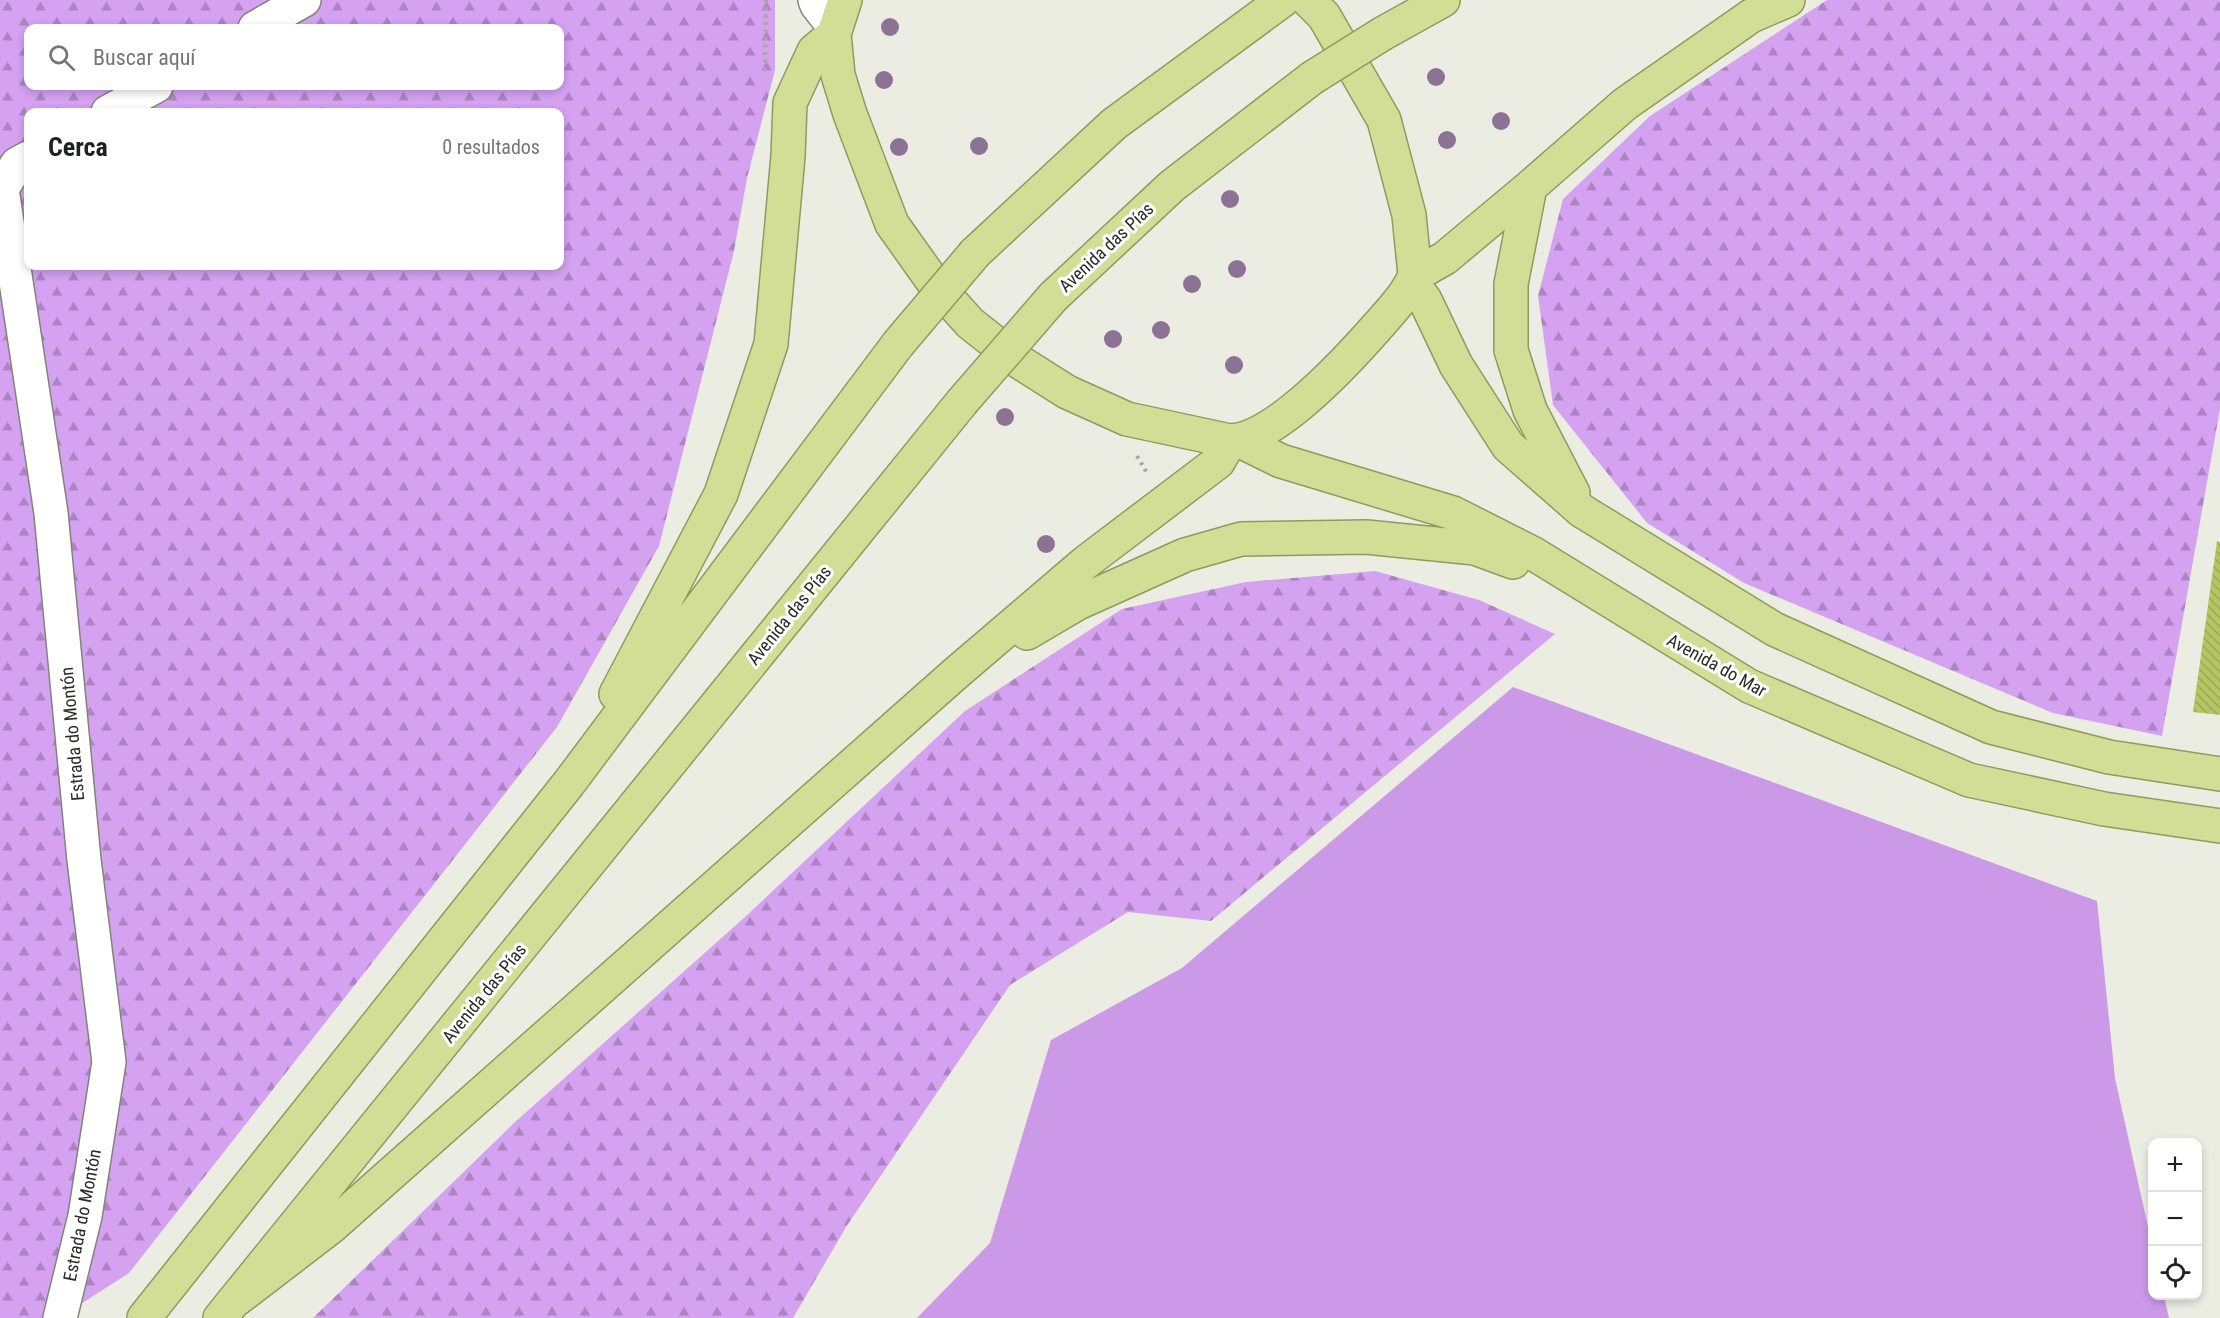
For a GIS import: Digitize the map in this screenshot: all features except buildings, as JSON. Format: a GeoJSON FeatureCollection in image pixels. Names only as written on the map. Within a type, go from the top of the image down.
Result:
{"type":"FeatureCollection","features":[{"type":"Feature","properties":{"kind":"highway"},"geometry":{"type":"LineString","coordinates":[[1308,0],[1324,16],[1384,120],[1409,215],[1413,279],[1456,365],[1508,446],[1582,511],[1774,629],[1991,727],[2109,757],[2220,774]]}},
{"type":"Feature","properties":{"kind":"highway","name":"Avenida das Pías"},"geometry":{"type":"LineString","coordinates":[[228,1308],[962,402],[1053,297],[1172,186],[1312,78],[1382,34],[1443,0]]}},
{"type":"Feature","properties":{"kind":"highway"},"geometry":{"type":"LineString","coordinates":[[228,1308],[331,1227],[955,674],[1086,562],[1218,462],[1234,441],[1272,425],[1339,370],[1413,279],[1445,258],[1625,104],[1751,16],[1788,0]]}},
{"type":"Feature","properties":{"kind":"highway"},"geometry":{"type":"LineString","coordinates":[[144,1318],[569,783],[898,344],[975,253],[1114,124],[1274,6]]}},
{"type":"Feature","properties":{"kind":"highway","name":"Avenida do Mar"},"geometry":{"type":"LineString","coordinates":[[838,21],[838,75],[866,160],[892,224],[934,283],[970,323],[1018,361],[1067,392],[1127,419],[1234,441],[1281,461],[1453,513],[1534,554],[1749,686],[1969,780],[2104,808],[2220,826]]}},
{"type":"Feature","properties":{"kind":"highway"},"geometry":{"type":"LineString","coordinates":[[569,783],[721,494],[771,344],[788,156],[790,103],[814,51],[838,21]]}},
{"type":"Feature","properties":{"kind":"highway"},"geometry":{"type":"LineString","coordinates":[[1530,187],[1511,284],[1511,350],[1530,410],[1582,511]]}},
{"type":"Feature","properties":{"kind":"highway"},"geometry":{"type":"LineString","coordinates":[[955,674],[1078,603],[1185,555],[1241,539],[1366,537],[1475,548],[1593,592]]}},
{"type":"Feature","properties":{"kind":"street"},"geometry":{"type":"LineString","coordinates":[[262,24],[304,0]]}},
{"type":"Feature","properties":{"kind":"street"},"geometry":{"type":"LineString","coordinates":[[815,0],[817,5],[838,21]]}},
{"type":"Feature","properties":{"kind":"street"},"geometry":{"type":"LineString","coordinates":[[115,108],[149,90]]}},
{"type":"Feature","properties":{"kind":"street","name":"Estrada do Montón"},"geometry":{"type":"LineString","coordinates":[[24,160],[17,164],[2,189],[51,513],[84,860],[109,1062],[85,1216],[60,1318]]}},
{"type":"Feature","properties":{"kind":"green space"},"geometry":{"type":"Polygon","coordinates":[[[0,0],[775,0],[775,70],[747,178],[734,251],[659,546],[557,727],[129,1273],[59,1318],[0,1318],[0,0]]]}},
{"type":"Feature","properties":{"kind":"green space"},"geometry":{"type":"Polygon","coordinates":[[[1827,0],[2220,0],[2220,409],[2162,736],[2053,713],[1744,583],[1647,523],[1553,405],[1538,296],[1563,199],[1650,116],[1827,0]]]}},
{"type":"Feature","properties":{"kind":"green space"},"geometry":{"type":"Polygon","coordinates":[[[1375,571],[1479,600],[1555,634],[1211,921],[1128,912],[1010,985],[846,1227],[793,1318],[313,1318],[514,1123],[745,917],[965,711],[1122,609],[1246,582],[1375,571]]]}},
{"type":"Feature","properties":{"kind":"shaded area"},"geometry":{"type":"Polygon","coordinates":[[[1513,687],[2097,901],[2115,1078],[2148,1227],[2148,1300],[2165,1300],[2169,1318],[917,1318],[990,1243],[1051,1040],[1182,968],[1513,687]]]}}]}
